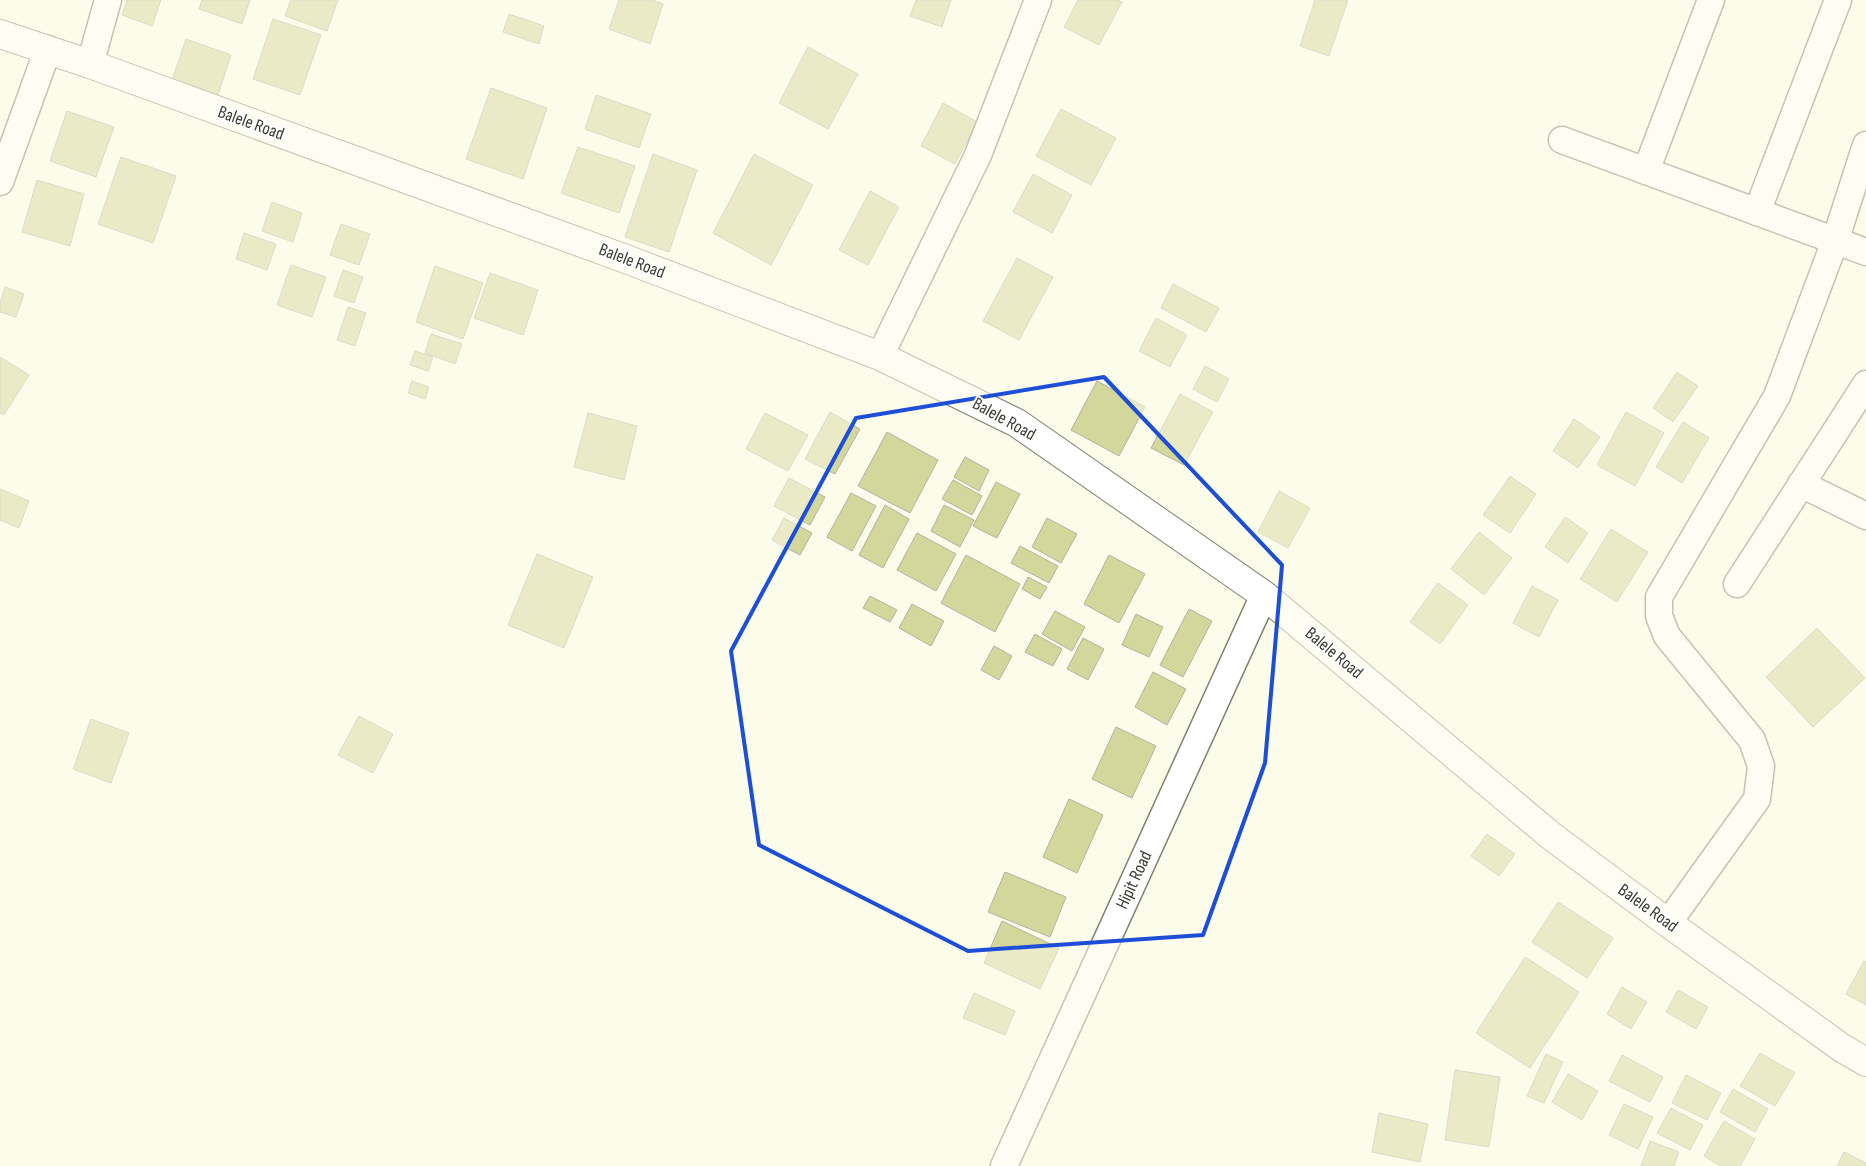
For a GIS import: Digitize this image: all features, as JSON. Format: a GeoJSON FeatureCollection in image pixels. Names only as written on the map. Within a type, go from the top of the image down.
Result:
{"type":"FeatureCollection","features":[{"type":"Feature","properties":{"kind":"street"},"geometry":{"type":"LineString","coordinates":[[90,64],[108,0]]}},
{"type":"Feature","properties":{"kind":"street"},"geometry":{"type":"LineString","coordinates":[[880,356],[978,155],[1038,0]]}},
{"type":"Feature","properties":{"kind":"street"},"geometry":{"type":"LineString","coordinates":[[1646,171],[1711,0]]}},
{"type":"Feature","properties":{"kind":"street"},"geometry":{"type":"LineString","coordinates":[[1757,212],[1838,0]]}},
{"type":"Feature","properties":{"kind":"street","name":"Balele Road"},"geometry":{"type":"LineString","coordinates":[[0,34],[90,64],[626,259],[880,356],[1018,423],[1264,595],[1550,835],[1668,923],[1842,1048],[1866,1062]]}},
{"type":"Feature","properties":{"kind":"street"},"geometry":{"type":"LineString","coordinates":[[0,182],[48,49]]}},
{"type":"Feature","properties":{"kind":"street"},"geometry":{"type":"LineString","coordinates":[[1562,140],[1866,252]]}},
{"type":"Feature","properties":{"kind":"street"},"geometry":{"type":"LineString","coordinates":[[1668,923],[1758,799],[1761,766],[1752,740],[1667,636],[1659,616],[1659,597],[1777,396],[1835,241],[1866,145]]}},
{"type":"Feature","properties":{"kind":"street"},"geometry":{"type":"LineString","coordinates":[[1737,584],[1866,384]]}},
{"type":"Feature","properties":{"kind":"street"},"geometry":{"type":"LineString","coordinates":[[1801,484],[1866,516]]}},
{"type":"Feature","properties":{"kind":"street","name":"Hipit Road"},"geometry":{"type":"LineString","coordinates":[[1004,1166],[1264,595]]}},
{"type":"Feature","properties":{"kind":"highlighted area"},"geometry":{"type":"Polygon","coordinates":[[[1104,377],[1282,565],[1265,763],[1203,935],[968,951],[759,845],[731,651],[856,418],[1104,377]]]}},
{"type":"Feature","properties":{"kind":"building"},"geometry":{"type":"Polygon","coordinates":[[[127,0],[161,0],[152,26],[122,15],[127,0]]]}},
{"type":"Feature","properties":{"kind":"building"},"geometry":{"type":"Polygon","coordinates":[[[202,0],[250,0],[242,24],[199,9],[202,0]]]}},
{"type":"Feature","properties":{"kind":"building"},"geometry":{"type":"Polygon","coordinates":[[[291,0],[338,0],[327,31],[285,16],[291,0]]]}},
{"type":"Feature","properties":{"kind":"building"},"geometry":{"type":"Polygon","coordinates":[[[619,0],[652,0],[663,4],[650,44],[609,29],[619,0]]]}},
{"type":"Feature","properties":{"kind":"building"},"geometry":{"type":"Polygon","coordinates":[[[916,0],[951,0],[942,27],[910,16],[916,0]]]}},
{"type":"Feature","properties":{"kind":"building"},"geometry":{"type":"Polygon","coordinates":[[[1078,0],[1117,0],[1122,2],[1099,45],[1064,27],[1078,0]]]}},
{"type":"Feature","properties":{"kind":"building"},"geometry":{"type":"Polygon","coordinates":[[[1315,0],[1348,0],[1329,56],[1300,46],[1315,0]]]}},
{"type":"Feature","properties":{"kind":"building"},"geometry":{"type":"Polygon","coordinates":[[[509,14],[544,26],[539,44],[503,32],[509,14]]]}},
{"type":"Feature","properties":{"kind":"building"},"geometry":{"type":"Polygon","coordinates":[[[273,19],[321,35],[300,95],[253,79],[273,19]]]}},
{"type":"Feature","properties":{"kind":"building"},"geometry":{"type":"Polygon","coordinates":[[[186,39],[231,55],[217,98],[171,83],[186,39]]]}},
{"type":"Feature","properties":{"kind":"building"},"geometry":{"type":"Polygon","coordinates":[[[808,47],[858,74],[828,129],[779,103],[808,47]]]}},
{"type":"Feature","properties":{"kind":"building"},"geometry":{"type":"Polygon","coordinates":[[[491,88],[547,108],[523,179],[466,159],[491,88]]]}},
{"type":"Feature","properties":{"kind":"building"},"geometry":{"type":"Polygon","coordinates":[[[596,95],[651,114],[639,148],[585,129],[596,95]]]}},
{"type":"Feature","properties":{"kind":"building"},"geometry":{"type":"Polygon","coordinates":[[[943,103],[977,122],[955,164],[921,146],[943,103]]]}},
{"type":"Feature","properties":{"kind":"building"},"geometry":{"type":"Polygon","coordinates":[[[1061,109],[1116,138],[1091,185],[1036,156],[1061,109]]]}},
{"type":"Feature","properties":{"kind":"building"},"geometry":{"type":"Polygon","coordinates":[[[67,111],[114,127],[96,177],[50,161],[67,111]]]}},
{"type":"Feature","properties":{"kind":"building"},"geometry":{"type":"Polygon","coordinates":[[[578,147],[635,166],[619,213],[561,193],[578,147]]]}},
{"type":"Feature","properties":{"kind":"building"},"geometry":{"type":"Polygon","coordinates":[[[653,154],[697,170],[669,252],[625,237],[653,154]]]}},
{"type":"Feature","properties":{"kind":"building"},"geometry":{"type":"Polygon","coordinates":[[[754,154],[813,185],[771,265],[713,233],[754,154]]]}},
{"type":"Feature","properties":{"kind":"building"},"geometry":{"type":"Polygon","coordinates":[[[121,157],[176,176],[153,243],[98,224],[121,157]]]}},
{"type":"Feature","properties":{"kind":"building"},"geometry":{"type":"Polygon","coordinates":[[[1033,174],[1072,195],[1052,233],[1013,212],[1033,174]]]}},
{"type":"Feature","properties":{"kind":"building"},"geometry":{"type":"Polygon","coordinates":[[[37,180],[84,194],[70,246],[22,232],[37,180]]]}},
{"type":"Feature","properties":{"kind":"building"},"geometry":{"type":"Polygon","coordinates":[[[870,191],[899,207],[868,265],[839,250],[870,191]]]}},
{"type":"Feature","properties":{"kind":"building"},"geometry":{"type":"Polygon","coordinates":[[[272,202],[302,213],[293,242],[262,231],[272,202]]]}},
{"type":"Feature","properties":{"kind":"building"},"geometry":{"type":"Polygon","coordinates":[[[341,224],[370,234],[359,265],[330,255],[341,224]]]}},
{"type":"Feature","properties":{"kind":"building"},"geometry":{"type":"Polygon","coordinates":[[[244,233],[276,244],[267,270],[236,259],[244,233]]]}},
{"type":"Feature","properties":{"kind":"building"},"geometry":{"type":"Polygon","coordinates":[[[1017,258],[1053,277],[1019,340],[983,321],[1017,258]]]}},
{"type":"Feature","properties":{"kind":"building"},"geometry":{"type":"Polygon","coordinates":[[[291,265],[326,277],[312,317],[277,305],[291,265]]]}},
{"type":"Feature","properties":{"kind":"building"},"geometry":{"type":"Polygon","coordinates":[[[435,266],[483,283],[463,339],[416,322],[435,266]]]}},
{"type":"Feature","properties":{"kind":"building"},"geometry":{"type":"Polygon","coordinates":[[[343,270],[363,277],[354,303],[334,296],[343,270]]]}},
{"type":"Feature","properties":{"kind":"building"},"geometry":{"type":"Polygon","coordinates":[[[490,273],[538,290],[523,335],[474,318],[490,273]]]}},
{"type":"Feature","properties":{"kind":"building"},"geometry":{"type":"Polygon","coordinates":[[[1173,284],[1219,308],[1206,332],[1161,308],[1173,284]]]}},
{"type":"Feature","properties":{"kind":"building"},"geometry":{"type":"Polygon","coordinates":[[[5,287],[24,294],[16,317],[0,312],[0,303],[5,287]]]}},
{"type":"Feature","properties":{"kind":"building"},"geometry":{"type":"Polygon","coordinates":[[[348,307],[366,313],[355,346],[337,340],[348,307]]]}},
{"type":"Feature","properties":{"kind":"building"},"geometry":{"type":"Polygon","coordinates":[[[1156,318],[1187,335],[1170,367],[1139,351],[1156,318]]]}},
{"type":"Feature","properties":{"kind":"building"},"geometry":{"type":"Polygon","coordinates":[[[431,334],[462,344],[455,364],[425,353],[431,334]]]}},
{"type":"Feature","properties":{"kind":"building"},"geometry":{"type":"Polygon","coordinates":[[[415,351],[433,357],[428,371],[410,365],[415,351]]]}},
{"type":"Feature","properties":{"kind":"building"},"geometry":{"type":"Polygon","coordinates":[[[0,357],[29,375],[4,415],[0,413],[0,357]]]}},
{"type":"Feature","properties":{"kind":"building"},"geometry":{"type":"Polygon","coordinates":[[[1205,366],[1229,379],[1217,402],[1193,389],[1205,366]]]}},
{"type":"Feature","properties":{"kind":"building"},"geometry":{"type":"Polygon","coordinates":[[[1677,372],[1698,386],[1673,422],[1653,408],[1677,372]]]}},
{"type":"Feature","properties":{"kind":"building"},"geometry":{"type":"Polygon","coordinates":[[[412,381],[429,387],[425,399],[408,393],[412,381]]]}},
{"type":"Feature","properties":{"kind":"building"},"geometry":{"type":"Polygon","coordinates":[[[1097,381],[1145,407],[1119,456],[1071,430],[1097,381]]]}},
{"type":"Feature","properties":{"kind":"building"},"geometry":{"type":"Polygon","coordinates":[[[1180,394],[1213,412],[1184,465],[1151,448],[1180,394]]]}},
{"type":"Feature","properties":{"kind":"building"},"geometry":{"type":"Polygon","coordinates":[[[830,412],[860,429],[835,474],[805,459],[830,412]]]}},
{"type":"Feature","properties":{"kind":"building"},"geometry":{"type":"Polygon","coordinates":[[[1626,412],[1664,433],[1635,486],[1597,465],[1626,412]]]}},
{"type":"Feature","properties":{"kind":"building"},"geometry":{"type":"Polygon","coordinates":[[[588,413],[637,426],[624,480],[574,467],[588,413]]]}},
{"type":"Feature","properties":{"kind":"building"},"geometry":{"type":"Polygon","coordinates":[[[765,413],[808,435],[788,471],[746,449],[765,413]]]}},
{"type":"Feature","properties":{"kind":"building"},"geometry":{"type":"Polygon","coordinates":[[[1574,419],[1600,437],[1578,468],[1553,451],[1574,419]]]}},
{"type":"Feature","properties":{"kind":"building"},"geometry":{"type":"Polygon","coordinates":[[[1683,422],[1709,438],[1682,483],[1656,467],[1683,422]]]}},
{"type":"Feature","properties":{"kind":"building"},"geometry":{"type":"Polygon","coordinates":[[[887,432],[938,460],[910,513],[858,486],[887,432]]]}},
{"type":"Feature","properties":{"kind":"building"},"geometry":{"type":"Polygon","coordinates":[[[965,457],[989,470],[979,491],[954,477],[965,457]]]}},
{"type":"Feature","properties":{"kind":"building"},"geometry":{"type":"Polygon","coordinates":[[[1510,476],[1536,494],[1510,533],[1483,515],[1510,476]]]}},
{"type":"Feature","properties":{"kind":"building"},"geometry":{"type":"Polygon","coordinates":[[[789,478],[825,497],[810,525],[774,506],[789,478]]]}},
{"type":"Feature","properties":{"kind":"building"},"geometry":{"type":"Polygon","coordinates":[[[953,480],[982,496],[972,515],[942,499],[953,480]]]}},
{"type":"Feature","properties":{"kind":"building"},"geometry":{"type":"Polygon","coordinates":[[[996,482],[1020,494],[997,538],[973,526],[996,482]]]}},
{"type":"Feature","properties":{"kind":"building"},"geometry":{"type":"Polygon","coordinates":[[[0,489],[29,501],[19,528],[0,520],[0,489]]]}},
{"type":"Feature","properties":{"kind":"building"},"geometry":{"type":"Polygon","coordinates":[[[1279,491],[1310,508],[1288,548],[1258,532],[1279,491]]]}},
{"type":"Feature","properties":{"kind":"building"},"geometry":{"type":"Polygon","coordinates":[[[851,493],[876,506],[852,551],[827,537],[851,493]]]}},
{"type":"Feature","properties":{"kind":"building"},"geometry":{"type":"Polygon","coordinates":[[[885,505],[909,519],[883,568],[859,555],[885,505]]]}},
{"type":"Feature","properties":{"kind":"building"},"geometry":{"type":"Polygon","coordinates":[[[944,505],[974,520],[960,547],[931,531],[944,505]]]}},
{"type":"Feature","properties":{"kind":"building"},"geometry":{"type":"Polygon","coordinates":[[[1565,517],[1588,533],[1568,563],[1545,547],[1565,517]]]}},
{"type":"Feature","properties":{"kind":"building"},"geometry":{"type":"Polygon","coordinates":[[[784,518],[812,533],[800,555],[772,540],[784,518]]]}},
{"type":"Feature","properties":{"kind":"building"},"geometry":{"type":"Polygon","coordinates":[[[1047,518],[1077,534],[1061,563],[1032,547],[1047,518]]]}},
{"type":"Feature","properties":{"kind":"building"},"geometry":{"type":"Polygon","coordinates":[[[1611,529],[1648,552],[1617,602],[1580,579],[1611,529]]]}},
{"type":"Feature","properties":{"kind":"building"},"geometry":{"type":"Polygon","coordinates":[[[1479,532],[1512,558],[1484,595],[1451,569],[1479,532]]]}},
{"type":"Feature","properties":{"kind":"building"},"geometry":{"type":"Polygon","coordinates":[[[917,533],[956,554],[936,591],[897,570],[917,533]]]}},
{"type":"Feature","properties":{"kind":"building"},"geometry":{"type":"Polygon","coordinates":[[[1020,546],[1058,566],[1049,583],[1011,563],[1020,546]]]}},
{"type":"Feature","properties":{"kind":"building"},"geometry":{"type":"Polygon","coordinates":[[[537,554],[593,577],[564,648],[508,625],[537,554]]]}},
{"type":"Feature","properties":{"kind":"building"},"geometry":{"type":"Polygon","coordinates":[[[966,555],[1020,584],[995,632],[941,603],[966,555]]]}},
{"type":"Feature","properties":{"kind":"building"},"geometry":{"type":"Polygon","coordinates":[[[1109,555],[1145,574],[1119,623],[1084,604],[1109,555]]]}},
{"type":"Feature","properties":{"kind":"building"},"geometry":{"type":"Polygon","coordinates":[[[1028,577],[1047,587],[1040,599],[1022,589],[1028,577]]]}},
{"type":"Feature","properties":{"kind":"building"},"geometry":{"type":"Polygon","coordinates":[[[1438,583],[1468,605],[1440,644],[1410,622],[1438,583]]]}},
{"type":"Feature","properties":{"kind":"building"},"geometry":{"type":"Polygon","coordinates":[[[1532,586],[1558,600],[1539,637],[1513,623],[1532,586]]]}},
{"type":"Feature","properties":{"kind":"building"},"geometry":{"type":"Polygon","coordinates":[[[870,596],[897,610],[890,622],[863,608],[870,596]]]}},
{"type":"Feature","properties":{"kind":"building"},"geometry":{"type":"Polygon","coordinates":[[[912,604],[944,621],[931,646],[899,628],[912,604]]]}},
{"type":"Feature","properties":{"kind":"building"},"geometry":{"type":"Polygon","coordinates":[[[1189,609],[1212,621],[1183,677],[1160,665],[1189,609]]]}},
{"type":"Feature","properties":{"kind":"building"},"geometry":{"type":"Polygon","coordinates":[[[1055,611],[1085,627],[1072,651],[1042,634],[1055,611]]]}},
{"type":"Feature","properties":{"kind":"building"},"geometry":{"type":"Polygon","coordinates":[[[1136,614],[1163,627],[1149,657],[1122,645],[1136,614]]]}},
{"type":"Feature","properties":{"kind":"building"},"geometry":{"type":"Polygon","coordinates":[[[1817,628],[1865,678],[1813,727],[1766,677],[1817,628]]]}},
{"type":"Feature","properties":{"kind":"building"},"geometry":{"type":"Polygon","coordinates":[[[1035,634],[1062,649],[1053,666],[1025,652],[1035,634]]]}},
{"type":"Feature","properties":{"kind":"building"},"geometry":{"type":"Polygon","coordinates":[[[1083,638],[1104,649],[1088,680],[1067,669],[1083,638]]]}},
{"type":"Feature","properties":{"kind":"building"},"geometry":{"type":"Polygon","coordinates":[[[994,646],[1012,656],[999,680],[981,670],[994,646]]]}},
{"type":"Feature","properties":{"kind":"building"},"geometry":{"type":"Polygon","coordinates":[[[1153,672],[1186,689],[1167,725],[1135,707],[1153,672]]]}},
{"type":"Feature","properties":{"kind":"building"},"geometry":{"type":"Polygon","coordinates":[[[359,716],[393,734],[373,773],[338,755],[359,716]]]}},
{"type":"Feature","properties":{"kind":"building"},"geometry":{"type":"Polygon","coordinates":[[[91,719],[129,733],[111,783],[73,769],[91,719]]]}},
{"type":"Feature","properties":{"kind":"building"},"geometry":{"type":"Polygon","coordinates":[[[1116,727],[1156,746],[1132,798],[1092,779],[1116,727]]]}},
{"type":"Feature","properties":{"kind":"building"},"geometry":{"type":"Polygon","coordinates":[[[1069,799],[1103,815],[1077,873],[1043,857],[1069,799]]]}},
{"type":"Feature","properties":{"kind":"building"},"geometry":{"type":"Polygon","coordinates":[[[1487,834],[1515,854],[1499,876],[1471,856],[1487,834]]]}},
{"type":"Feature","properties":{"kind":"building"},"geometry":{"type":"Polygon","coordinates":[[[1005,872],[1066,897],[1050,937],[988,912],[1005,872]]]}},
{"type":"Feature","properties":{"kind":"building"},"geometry":{"type":"Polygon","coordinates":[[[1558,902],[1613,938],[1587,978],[1532,942],[1558,902]]]}},
{"type":"Feature","properties":{"kind":"building"},"geometry":{"type":"Polygon","coordinates":[[[1002,921],[1059,948],[1040,989],[984,963],[1002,921]]]}},
{"type":"Feature","properties":{"kind":"building"},"geometry":{"type":"Polygon","coordinates":[[[1525,957],[1579,992],[1530,1068],[1476,1033],[1525,957]]]}},
{"type":"Feature","properties":{"kind":"building"},"geometry":{"type":"Polygon","coordinates":[[[1864,961],[1866,962],[1866,1005],[1846,994],[1864,961]]]}},
{"type":"Feature","properties":{"kind":"building"},"geometry":{"type":"Polygon","coordinates":[[[1622,987],[1647,1002],[1631,1029],[1607,1014],[1622,987]]]}},
{"type":"Feature","properties":{"kind":"building"},"geometry":{"type":"Polygon","coordinates":[[[1678,990],[1708,1007],[1696,1029],[1666,1012],[1678,990]]]}},
{"type":"Feature","properties":{"kind":"building"},"geometry":{"type":"Polygon","coordinates":[[[974,993],[1015,1011],[1005,1035],[963,1018],[974,993]]]}},
{"type":"Feature","properties":{"kind":"building"},"geometry":{"type":"Polygon","coordinates":[[[1760,1053],[1795,1073],[1775,1106],[1740,1086],[1760,1053]]]}},
{"type":"Feature","properties":{"kind":"building"},"geometry":{"type":"Polygon","coordinates":[[[1546,1054],[1563,1062],[1544,1103],[1527,1096],[1546,1054]]]}},
{"type":"Feature","properties":{"kind":"building"},"geometry":{"type":"Polygon","coordinates":[[[1622,1055],[1663,1077],[1650,1102],[1609,1081],[1622,1055]]]}},
{"type":"Feature","properties":{"kind":"building"},"geometry":{"type":"Polygon","coordinates":[[[1455,1070],[1500,1077],[1489,1147],[1445,1140],[1455,1070]]]}},
{"type":"Feature","properties":{"kind":"building"},"geometry":{"type":"Polygon","coordinates":[[[1568,1074],[1598,1091],[1582,1120],[1552,1102],[1568,1074]]]}},
{"type":"Feature","properties":{"kind":"building"},"geometry":{"type":"Polygon","coordinates":[[[1686,1075],[1721,1093],[1707,1120],[1672,1103],[1686,1075]]]}},
{"type":"Feature","properties":{"kind":"building"},"geometry":{"type":"Polygon","coordinates":[[[1733,1089],[1768,1109],[1755,1132],[1720,1112],[1733,1089]]]}},
{"type":"Feature","properties":{"kind":"building"},"geometry":{"type":"Polygon","coordinates":[[[1624,1104],[1653,1117],[1638,1149],[1609,1135],[1624,1104]]]}},
{"type":"Feature","properties":{"kind":"building"},"geometry":{"type":"Polygon","coordinates":[[[1671,1108],[1703,1125],[1690,1150],[1657,1133],[1671,1108]]]}},
{"type":"Feature","properties":{"kind":"building"},"geometry":{"type":"Polygon","coordinates":[[[1379,1113],[1428,1124],[1420,1162],[1372,1152],[1379,1113]]]}},
{"type":"Feature","properties":{"kind":"building"},"geometry":{"type":"Polygon","coordinates":[[[1724,1121],[1755,1139],[1740,1166],[1720,1166],[1704,1156],[1724,1121]]]}},
{"type":"Feature","properties":{"kind":"building"},"geometry":{"type":"Polygon","coordinates":[[[1650,1141],[1679,1152],[1674,1166],[1641,1166],[1650,1141]]]}},
{"type":"Feature","properties":{"kind":"building"},"geometry":{"type":"Polygon","coordinates":[[[1844,1152],[1866,1163],[1866,1166],[1837,1166],[1844,1152]]]}}]}
